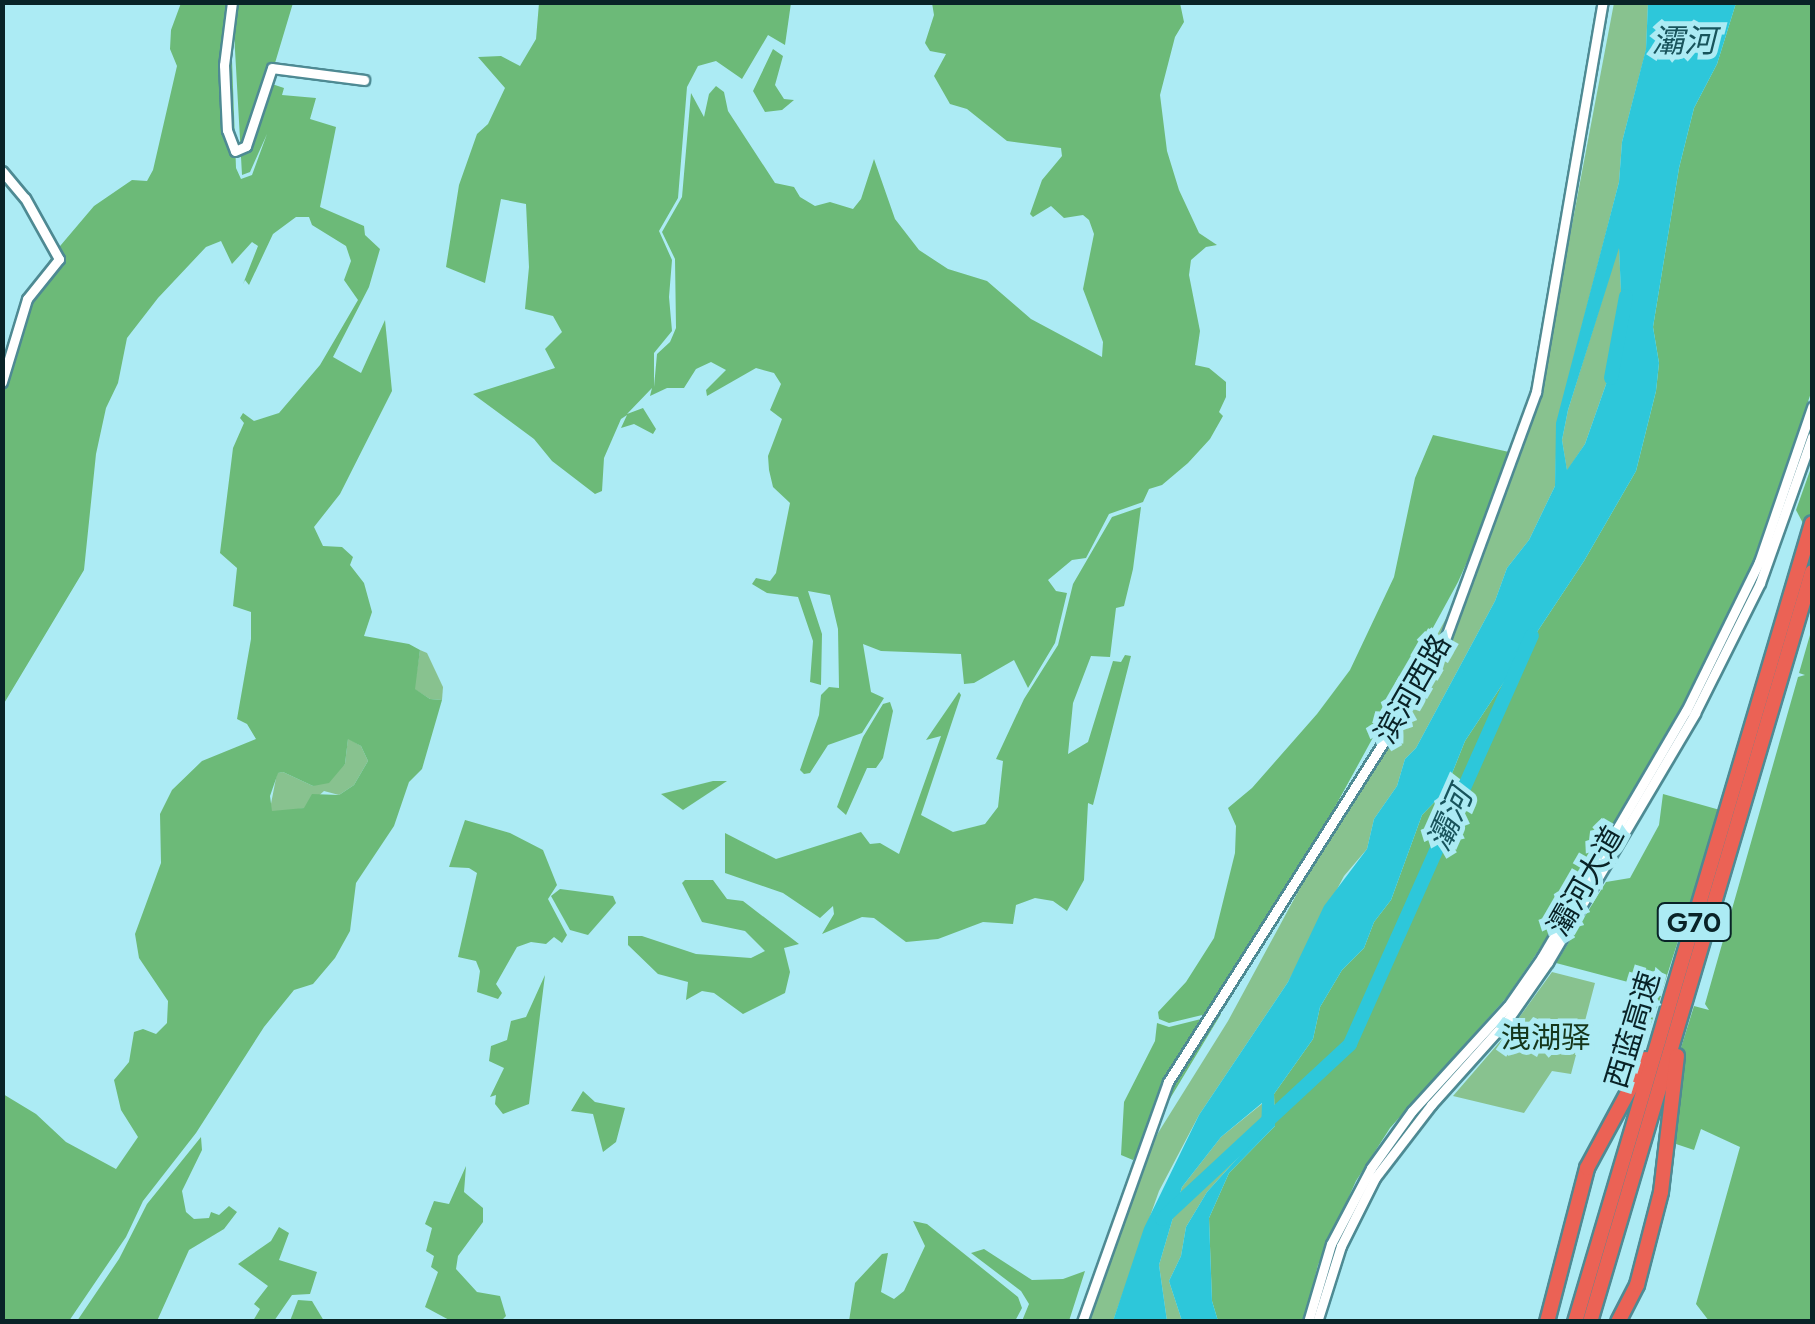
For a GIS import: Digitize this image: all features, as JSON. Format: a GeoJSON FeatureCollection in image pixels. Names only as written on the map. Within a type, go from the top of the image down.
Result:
{"type":"FeatureCollection","features":[{"type":"Feature","properties":{"kind":"highway","name":"西蓝高速"},"geometry":{"type":"LineString","coordinates":[[1590,1322],[1812,523]]}},
{"type":"Feature","properties":{"kind":"highway","name":"西蓝高速"},"geometry":{"type":"LineString","coordinates":[[1575,1322],[1812,572]]}},
{"type":"Feature","properties":{"kind":"highway"},"geometry":{"type":"LineString","coordinates":[[1546,1322],[1587,1168],[1646,1058],[1687,969]]}},
{"type":"Feature","properties":{"kind":"highway"},"geometry":{"type":"LineString","coordinates":[[1618,1322],[1636,1286],[1661,1192],[1687,969]]}},
{"type":"Feature","properties":{"kind":"street"},"geometry":{"type":"LineString","coordinates":[[232,2],[224,65],[227,130],[235,151],[246,146],[272,68],[364,80]]}},
{"type":"Feature","properties":{"kind":"street","name":"滨河西路"},"geometry":{"type":"LineString","coordinates":[[1082,1322],[1168,1082],[1440,653],[1536,392],[1603,2]]}},
{"type":"Feature","properties":{"kind":"street"},"geometry":{"type":"LineString","coordinates":[[2,172],[25,198],[59,260],[26,299],[2,382]]}},
{"type":"Feature","properties":{"kind":"street","name":"灞河大道"},"geometry":{"type":"LineString","coordinates":[[1308,1322],[1331,1244],[1371,1168],[1412,1111],[1508,1006],[1542,956],[1686,711],[1759,562],[1812,407]]}},
{"type":"Feature","properties":{"kind":"street","name":"灞河大道"},"geometry":{"type":"LineString","coordinates":[[1317,1322],[1341,1246],[1375,1178],[1431,1105],[1509,1018],[1548,962],[1695,713],[1760,583],[1812,437]]}},
{"type":"Feature","properties":{"kind":"green space"},"geometry":{"type":"Polygon","coordinates":[[[181,3],[236,3],[231,33],[236,168],[241,179],[252,175],[267,134],[250,172],[242,175],[234,32],[238,3],[293,3],[269,83],[284,88],[282,95],[316,98],[310,119],[336,127],[320,207],[364,226],[365,235],[380,249],[369,287],[333,357],[361,373],[385,320],[392,391],[340,494],[314,527],[323,546],[342,547],[353,557],[350,565],[364,583],[372,612],[364,636],[409,644],[420,650],[415,689],[430,699],[442,700],[422,769],[409,782],[394,826],[356,883],[350,931],[335,958],[313,984],[294,990],[264,1027],[196,1133],[143,1201],[126,1237],[69,1321],[3,1321],[3,1094],[36,1114],[66,1142],[116,1169],[138,1137],[121,1110],[114,1080],[129,1062],[134,1032],[143,1029],[156,1034],[167,1023],[168,1001],[139,958],[135,934],[161,863],[160,814],[172,790],[202,761],[256,739],[247,724],[237,719],[251,639],[251,612],[233,606],[237,568],[220,553],[233,448],[244,423],[240,418],[243,413],[254,421],[279,413],[320,365],[358,300],[344,280],[351,261],[346,246],[312,225],[309,217],[296,217],[273,234],[249,285],[245,280],[243,284],[258,246],[252,242],[232,264],[221,241],[206,247],[158,298],[127,338],[118,383],[106,408],[96,454],[84,570],[3,705],[2,374],[22,304],[55,252],[94,206],[132,180],[147,181],[153,170],[177,66],[170,49],[171,30],[181,3]],[[348,739],[345,764],[329,783],[313,786],[278,773],[270,796],[272,811],[304,808],[312,794],[339,795],[354,785],[368,761],[361,746],[348,739]]]}},
{"type":"Feature","properties":{"kind":"green space"},"geometry":{"type":"Polygon","coordinates":[[[539,3],[791,3],[785,45],[768,35],[742,79],[716,61],[698,66],[687,87],[678,198],[659,231],[672,260],[672,331],[654,353],[654,387],[657,354],[670,342],[676,328],[675,259],[662,232],[682,197],[691,93],[704,117],[709,94],[716,86],[724,92],[728,111],[775,183],[794,187],[800,197],[815,206],[830,202],[853,209],[861,199],[874,159],[895,219],[919,250],[948,269],[987,281],[1031,319],[1102,357],[1103,342],[1083,289],[1094,234],[1089,220],[1083,215],[1064,218],[1051,206],[1033,217],[1030,214],[1042,180],[1062,156],[1061,148],[1007,141],[967,109],[950,104],[934,76],[946,54],[930,51],[925,43],[934,15],[932,3],[1180,3],[1184,22],[1175,37],[1160,95],[1167,151],[1179,190],[1199,233],[1217,245],[1206,247],[1191,260],[1189,275],[1200,331],[1195,365],[1209,368],[1226,382],[1226,397],[1219,412],[1223,416],[1210,439],[1188,463],[1162,485],[1149,489],[1143,502],[1109,514],[1086,558],[1072,560],[1048,580],[1056,591],[1067,593],[1055,643],[1028,688],[1014,660],[974,683],[964,684],[961,654],[881,651],[863,644],[871,692],[884,698],[862,733],[828,745],[810,773],[804,774],[800,770],[819,715],[821,695],[829,687],[839,688],[838,629],[830,595],[808,591],[822,634],[821,685],[810,682],[813,641],[798,597],[767,593],[752,584],[756,578],[770,581],[776,573],[790,503],[773,487],[769,470],[768,456],[782,419],[770,410],[781,384],[774,373],[756,368],[707,396],[706,390],[726,370],[711,362],[696,369],[684,388],[667,388],[650,396],[652,388],[627,414],[643,408],[656,429],[653,434],[634,424],[621,428],[627,415],[621,419],[604,458],[602,491],[595,494],[552,461],[534,439],[473,394],[555,368],[545,349],[562,332],[553,316],[525,309],[529,267],[526,204],[501,199],[485,283],[446,267],[459,185],[477,134],[488,124],[505,88],[478,57],[501,56],[520,66],[536,39],[539,3]]]}},
{"type":"Feature","properties":{"kind":"green space"},"geometry":{"type":"Polygon","coordinates":[[[1614,3],[1648,3],[1646,50],[1622,142],[1619,182],[1557,423],[1555,486],[1529,540],[1507,568],[1495,601],[1416,748],[1405,759],[1397,786],[1374,819],[1367,849],[1344,876],[1288,982],[1199,1115],[1159,1191],[1113,1321],[1082,1322],[1111,1231],[1158,1133],[1228,1021],[1489,539],[1523,434],[1560,288],[1614,3]]]}},
{"type":"Feature","properties":{"kind":"green space"},"geometry":{"type":"Polygon","coordinates":[[[1736,3],[1812,3],[1812,390],[1752,564],[1689,694],[1547,938],[1507,997],[1390,1128],[1356,1181],[1318,1265],[1304,1321],[1218,1321],[1212,1301],[1209,1218],[1229,1173],[1275,1126],[1274,1094],[1313,1039],[1320,1007],[1342,970],[1364,948],[1374,922],[1391,900],[1422,815],[1445,791],[1465,741],[1584,561],[1636,471],[1656,391],[1659,363],[1653,327],[1679,168],[1694,108],[1717,64],[1736,3]]]}},
{"type":"Feature","properties":{"kind":"green space"},"geometry":{"type":"Polygon","coordinates":[[[773,49],[783,56],[775,85],[784,99],[794,100],[782,110],[765,112],[753,91],[773,49]]]}},
{"type":"Feature","properties":{"kind":"green space"},"geometry":{"type":"Polygon","coordinates":[[[1619,245],[1623,336],[1585,444],[1567,471],[1562,440],[1568,410],[1619,245]]]}},
{"type":"Feature","properties":{"kind":"green space"},"geometry":{"type":"Polygon","coordinates":[[[1433,435],[1509,452],[1496,498],[1458,582],[1223,1010],[1169,1023],[1159,1019],[1158,1012],[1186,982],[1214,938],[1235,853],[1236,826],[1228,808],[1252,788],[1350,670],[1394,577],[1415,478],[1433,435]]]}},
{"type":"Feature","properties":{"kind":"green space"},"geometry":{"type":"Polygon","coordinates":[[[1812,465],[1812,507],[1806,529],[1796,510],[1812,465]]]}},
{"type":"Feature","properties":{"kind":"green space"},"geometry":{"type":"Polygon","coordinates":[[[1141,507],[1133,569],[1124,606],[1116,608],[1110,657],[1091,656],[1073,703],[1068,754],[1088,742],[1113,661],[1121,662],[1125,655],[1131,656],[1093,805],[1088,803],[1084,880],[1067,911],[1053,901],[1035,898],[1016,905],[1013,924],[983,922],[938,939],[906,942],[874,918],[862,917],[822,934],[834,914],[833,906],[820,918],[783,893],[725,873],[725,833],[776,859],[861,832],[870,844],[880,843],[899,854],[941,736],[926,740],[959,692],[921,815],[953,832],[985,824],[998,807],[1003,761],[996,759],[1024,699],[1058,645],[1073,584],[1112,517],[1141,507]]]}},
{"type":"Feature","properties":{"kind":"green space"},"geometry":{"type":"Polygon","coordinates":[[[1812,628],[1812,1321],[1709,1321],[1696,1304],[1740,1147],[1701,1129],[1694,1150],[1667,1141],[1675,1067],[1694,1006],[1709,1010],[1705,1004],[1798,677],[1805,675],[1799,673],[1812,628]]]}},
{"type":"Feature","properties":{"kind":"green space"},"geometry":{"type":"Polygon","coordinates":[[[420,650],[427,653],[443,687],[442,700],[430,699],[414,689],[420,650]]]}},
{"type":"Feature","properties":{"kind":"green space"},"geometry":{"type":"Polygon","coordinates":[[[890,702],[893,711],[883,758],[876,768],[867,768],[846,815],[837,807],[863,737],[883,704],[890,702]]]}},
{"type":"Feature","properties":{"kind":"green space"},"geometry":{"type":"Polygon","coordinates":[[[348,738],[361,746],[368,761],[354,785],[339,795],[324,791],[305,808],[269,814],[277,773],[313,786],[345,764],[348,738]]]}},
{"type":"Feature","properties":{"kind":"green space"},"geometry":{"type":"Polygon","coordinates":[[[727,781],[683,810],[661,794],[727,781]]]}},
{"type":"Feature","properties":{"kind":"green space"},"geometry":{"type":"Polygon","coordinates":[[[1663,794],[1720,810],[1662,991],[1556,963],[1606,882],[1630,878],[1659,825],[1663,794]]]}},
{"type":"Feature","properties":{"kind":"green space"},"geometry":{"type":"Polygon","coordinates":[[[465,820],[510,833],[543,850],[557,885],[548,899],[567,935],[562,943],[554,937],[546,944],[531,942],[517,947],[496,984],[502,993],[498,999],[477,992],[480,971],[476,961],[458,957],[477,873],[469,868],[449,867],[465,820]]]}},
{"type":"Feature","properties":{"kind":"green space"},"geometry":{"type":"Polygon","coordinates":[[[713,880],[727,899],[743,901],[799,944],[784,948],[790,972],[785,993],[743,1014],[714,993],[702,991],[686,1000],[688,982],[658,974],[628,945],[628,936],[642,936],[696,954],[751,958],[765,951],[745,931],[702,922],[682,883],[713,880]]]}},
{"type":"Feature","properties":{"kind":"green space"},"geometry":{"type":"Polygon","coordinates":[[[560,889],[613,896],[616,903],[588,935],[570,930],[551,896],[560,889]]]}},
{"type":"Feature","properties":{"kind":"green space","name":"洩湖驿"},"geometry":{"type":"Polygon","coordinates":[[[1552,972],[1595,983],[1571,1074],[1552,1071],[1524,1113],[1453,1096],[1510,1030],[1552,972]]]}},
{"type":"Feature","properties":{"kind":"green space"},"geometry":{"type":"Polygon","coordinates":[[[545,975],[529,1104],[503,1114],[495,1104],[496,1095],[490,1097],[504,1068],[489,1061],[491,1046],[507,1040],[511,1021],[526,1017],[545,975]]]}},
{"type":"Feature","properties":{"kind":"green space"},"geometry":{"type":"Polygon","coordinates":[[[1642,992],[1661,996],[1641,1051],[1632,1047],[1626,1051],[1642,992]]]}},
{"type":"Feature","properties":{"kind":"green space"},"geometry":{"type":"Polygon","coordinates":[[[1221,1014],[1133,1160],[1121,1155],[1124,1102],[1155,1041],[1157,1023],[1169,1027],[1221,1014]]]}},
{"type":"Feature","properties":{"kind":"green space"},"geometry":{"type":"Polygon","coordinates":[[[583,1091],[595,1102],[625,1108],[616,1142],[603,1152],[593,1114],[571,1111],[583,1091]]]}},
{"type":"Feature","properties":{"kind":"green space"},"geometry":{"type":"Polygon","coordinates":[[[1263,1103],[1261,1132],[1207,1192],[1186,1227],[1181,1256],[1169,1281],[1182,1321],[1167,1321],[1159,1265],[1182,1187],[1221,1137],[1263,1103]]]}},
{"type":"Feature","properties":{"kind":"green space"},"geometry":{"type":"Polygon","coordinates":[[[201,1137],[202,1150],[182,1191],[186,1212],[194,1219],[209,1218],[211,1212],[219,1215],[229,1206],[237,1212],[224,1229],[189,1250],[157,1321],[77,1321],[119,1259],[147,1204],[201,1137]]]}},
{"type":"Feature","properties":{"kind":"green space"},"geometry":{"type":"Polygon","coordinates":[[[466,1166],[464,1192],[483,1208],[483,1222],[458,1256],[456,1269],[477,1292],[500,1296],[506,1316],[501,1321],[451,1321],[425,1307],[438,1272],[431,1267],[434,1256],[426,1251],[432,1228],[425,1224],[434,1201],[449,1204],[466,1166]]]}},
{"type":"Feature","properties":{"kind":"green space"},"geometry":{"type":"Polygon","coordinates":[[[913,1221],[927,1224],[1018,1297],[1022,1308],[1015,1321],[849,1321],[855,1283],[882,1254],[888,1253],[881,1292],[894,1299],[904,1291],[925,1246],[913,1221]]]}},
{"type":"Feature","properties":{"kind":"green space"},"geometry":{"type":"Polygon","coordinates":[[[279,1227],[289,1233],[279,1260],[317,1272],[310,1294],[292,1295],[274,1321],[253,1321],[260,1309],[254,1304],[268,1286],[238,1264],[271,1241],[279,1227]]]}},
{"type":"Feature","properties":{"kind":"green space"},"geometry":{"type":"Polygon","coordinates":[[[984,1249],[1032,1280],[1063,1279],[1085,1271],[1069,1321],[1022,1321],[1029,1304],[1021,1291],[971,1253],[984,1249]]]}},
{"type":"Feature","properties":{"kind":"green space"},"geometry":{"type":"Polygon","coordinates":[[[298,1300],[312,1301],[324,1321],[290,1321],[298,1300]]]}},
{"type":"Feature","properties":{"kind":"water","name":"灞河"},"geometry":{"type":"Polygon","coordinates":[[[1648,3],[1736,3],[1717,64],[1694,108],[1679,168],[1653,327],[1659,363],[1656,391],[1636,471],[1584,561],[1465,741],[1445,791],[1422,815],[1391,900],[1374,922],[1364,948],[1342,970],[1320,1007],[1313,1039],[1274,1094],[1275,1126],[1229,1173],[1209,1218],[1212,1301],[1218,1321],[1182,1321],[1169,1281],[1181,1256],[1186,1227],[1207,1192],[1261,1132],[1262,1103],[1221,1137],[1182,1187],[1159,1265],[1167,1321],[1113,1321],[1144,1228],[1199,1115],[1288,982],[1324,906],[1367,849],[1374,819],[1397,786],[1405,759],[1416,748],[1495,601],[1507,568],[1529,540],[1555,486],[1556,423],[1619,182],[1622,142],[1646,49],[1648,3]],[[1619,248],[1568,410],[1562,440],[1567,470],[1585,444],[1623,336],[1619,248]]]}},
{"type":"Feature","properties":{"kind":"waterway","name":"灞河"},"geometry":{"type":"LineString","coordinates":[[1611,378],[1626,296]]}},
{"type":"Feature","properties":{"kind":"waterway","name":"灞河"},"geometry":{"type":"LineString","coordinates":[[1162,1219],[1350,1044],[1532,636]]}}]}
